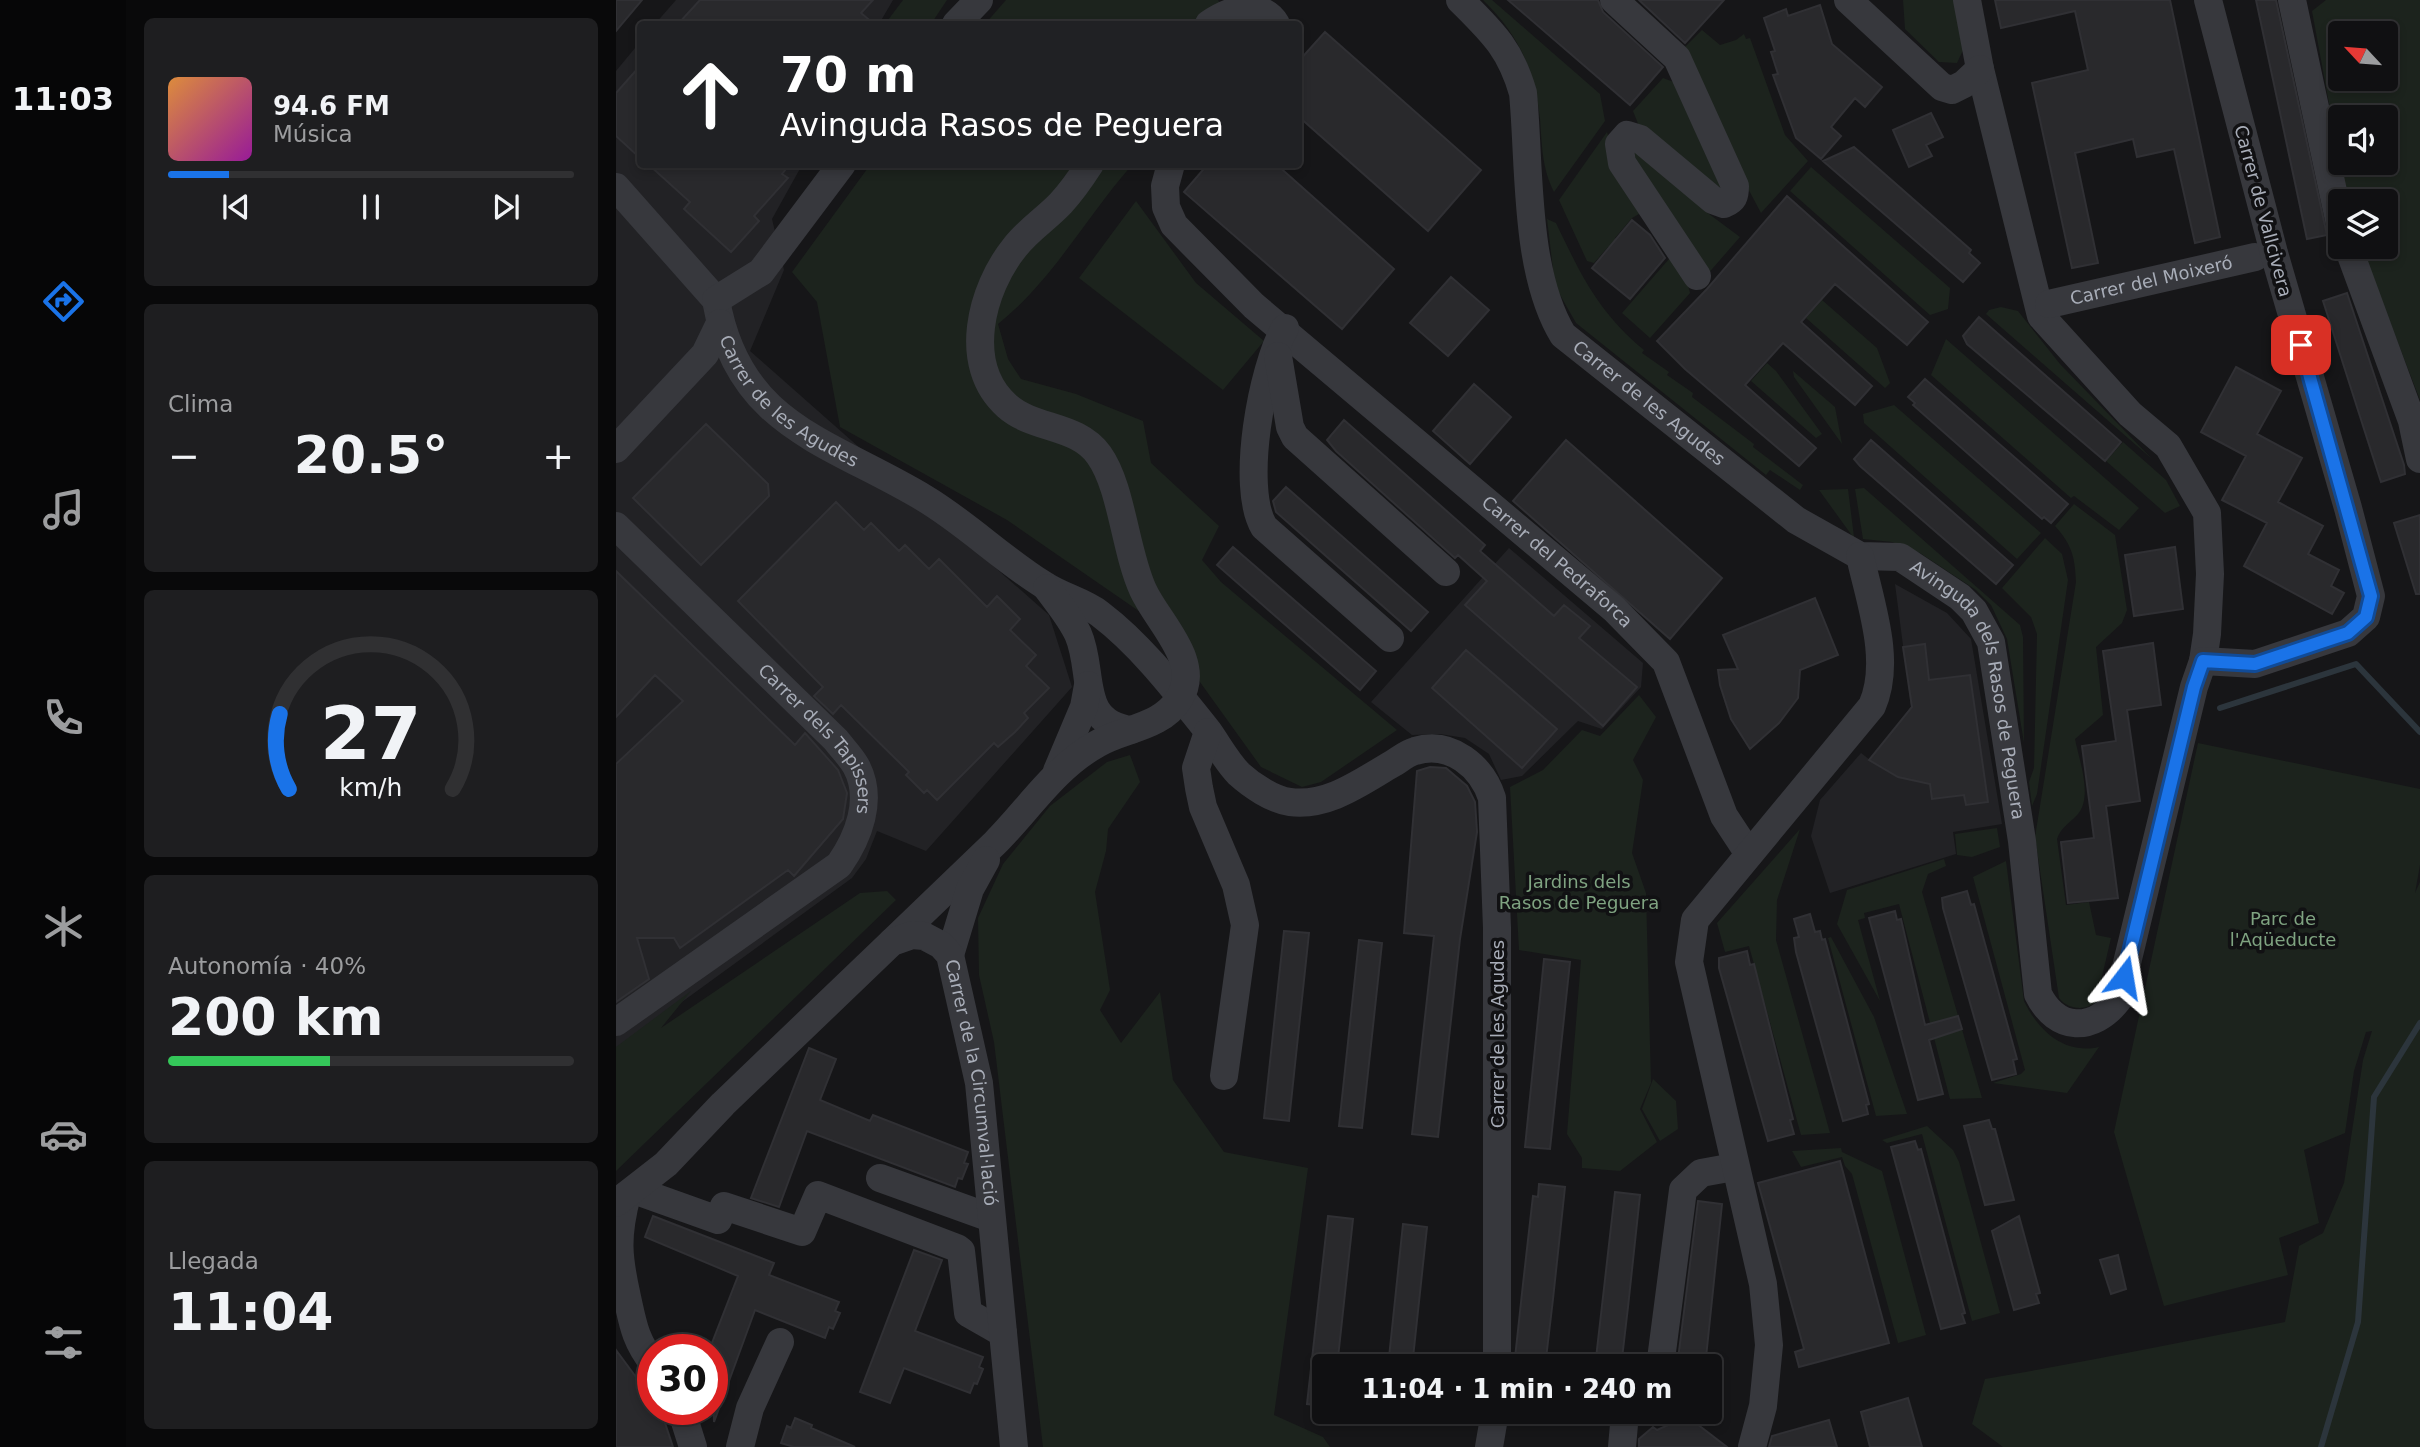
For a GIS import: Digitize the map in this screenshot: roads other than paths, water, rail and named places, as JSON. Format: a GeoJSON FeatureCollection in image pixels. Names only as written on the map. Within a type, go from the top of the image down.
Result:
{"type":"FeatureCollection","features":[{"type":"Feature","properties":{"kind":"street"},"geometry":{"type":"LineString","coordinates":[[959,21],[979,0]]}},
{"type":"Feature","properties":{"kind":"street","name":"Carrer de les Agudes"},"geometry":{"type":"LineString","coordinates":[[1460,0],[1501,42],[1516,71],[1522,93],[1540,270],[1549,313],[1563,335],[1796,520],[1860,556]]}},
{"type":"Feature","properties":{"kind":"street"},"geometry":{"type":"LineString","coordinates":[[1614,0],[1677,58],[1735,186],[1735,195],[1731,201],[1724,204],[1713,200],[1640,138],[1627,135],[1619,144],[1622,163],[1697,276]]}},
{"type":"Feature","properties":{"kind":"street"},"geometry":{"type":"LineString","coordinates":[[1848,0],[1941,86],[1952,90],[1964,84],[1980,69]]}},
{"type":"Feature","properties":{"kind":"street"},"geometry":{"type":"LineString","coordinates":[[1967,0],[1980,69],[2040,316],[2130,414],[2168,446],[2207,513],[2210,574],[2203,661]]}},
{"type":"Feature","properties":{"kind":"street","name":"Carrer de Vallcivera"},"geometry":{"type":"LineString","coordinates":[[2203,661],[2255,664],[2348,633],[2366,617],[2371,596],[2274,253],[2208,0]]}},
{"type":"Feature","properties":{"kind":"street"},"geometry":{"type":"LineString","coordinates":[[2292,0],[2332,189]]}},
{"type":"Feature","properties":{"kind":"street"},"geometry":{"type":"LineString","coordinates":[[1213,21],[1232,8],[1251,4],[1268,12],[1274,21]]}},
{"type":"Feature","properties":{"kind":"street"},"geometry":{"type":"LineString","coordinates":[[616,449],[705,354],[718,311],[761,272],[839,168]]}},
{"type":"Feature","properties":{"kind":"street"},"geometry":{"type":"LineString","coordinates":[[637,1335],[631,1325],[618,1266],[618,1237],[626,1196],[666,1164],[733,1095],[995,843],[1056,774],[1096,744],[1164,717],[1180,698],[1186,679],[1183,660],[1139,583],[1112,485],[1100,456],[1081,438],[1030,421],[1008,407],[988,382],[981,354],[985,304],[999,271],[1016,245],[1063,201],[1087,168]]}},
{"type":"Feature","properties":{"kind":"street","name":"Carrer del Pedraforca"},"geometry":{"type":"LineString","coordinates":[[1170,168],[1165,186],[1166,207],[1174,225],[1280,336],[1614,609],[1662,655],[1724,816],[1749,854]]}},
{"type":"Feature","properties":{"kind":"street","name":"Carrer de les Agudes"},"geometry":{"type":"LineString","coordinates":[[616,187],[718,311],[741,373],[755,393],[807,436],[925,499],[1046,586],[1078,600],[1117,628],[1180,698],[1238,773],[1255,787],[1289,802],[1334,797],[1415,751],[1440,749],[1470,763],[1485,779],[1492,798],[1497,928],[1497,1354]]}},
{"type":"Feature","properties":{"kind":"street","name":"Carrer del Moixeró"},"geometry":{"type":"LineString","coordinates":[[2049,304],[2255,257]]}},
{"type":"Feature","properties":{"kind":"street"},"geometry":{"type":"LineString","coordinates":[[2352,259],[2412,421],[2420,459]]}},
{"type":"Feature","properties":{"kind":"street"},"geometry":{"type":"LineString","coordinates":[[1280,336],[1290,427],[1295,437],[1446,572]]}},
{"type":"Feature","properties":{"kind":"street"},"geometry":{"type":"LineString","coordinates":[[1280,336],[1260,412],[1254,501],[1258,518],[1264,527],[1391,638]]}},
{"type":"Feature","properties":{"kind":"street","name":"Carrer dels Tapissers"},"geometry":{"type":"LineString","coordinates":[[616,526],[836,740],[857,767],[862,786],[862,819],[856,840],[839,865],[616,1022]]}},
{"type":"Feature","properties":{"kind":"street"},"geometry":{"type":"LineString","coordinates":[[1752,1447],[1763,1406],[1769,1345],[1763,1284],[1689,962],[1695,920],[1872,706],[1878,694],[1881,658],[1860,556]]}},
{"type":"Feature","properties":{"kind":"street","name":"Avinguda dels Rasos de Peguera"},"geometry":{"type":"LineString","coordinates":[[1860,556],[1900,557],[1960,597],[1983,624],[1991,642],[2019,820],[2038,994],[2044,1005],[2062,1019],[2085,1024],[2096,1021],[2108,1013],[2118,1000],[2177,756],[2203,661]]}},
{"type":"Feature","properties":{"kind":"street","name":"Carrer de les Agudes"},"geometry":{"type":"LineString","coordinates":[[1046,586],[1078,634],[1094,706],[1103,719],[1117,728],[1131,730]]}},
{"type":"Feature","properties":{"kind":"street","name":"Carrer de les Agudes"},"geometry":{"type":"LineString","coordinates":[[1056,774],[1084,707],[1088,685]]}},
{"type":"Feature","properties":{"kind":"street"},"geometry":{"type":"LineString","coordinates":[[1208,732],[1196,768],[1199,788],[1203,807],[1236,885],[1245,925],[1224,1076]]}},
{"type":"Feature","properties":{"kind":"street"},"geometry":{"type":"LineString","coordinates":[[950,955],[970,889],[995,843]]}},
{"type":"Feature","properties":{"kind":"street","name":"Carrer de la Circumval·lació"},"geometry":{"type":"LineString","coordinates":[[892,942],[912,935],[924,936],[941,945],[950,955],[979,1083],[1014,1447]]}},
{"type":"Feature","properties":{"kind":"street"},"geometry":{"type":"LineString","coordinates":[[1662,1354],[1683,1190],[1701,1172],[1734,1167]]}},
{"type":"Feature","properties":{"kind":"street"},"geometry":{"type":"LineString","coordinates":[[880,1178],[991,1218]]}},
{"type":"Feature","properties":{"kind":"street"},"geometry":{"type":"LineString","coordinates":[[626,1196],[719,1220],[724,1206],[802,1232],[818,1195],[957,1248],[961,1251],[968,1313],[1003,1333]]}},
{"type":"Feature","properties":{"kind":"street"},"geometry":{"type":"LineString","coordinates":[[740,1447],[750,1408],[780,1342]]}},
{"type":"Feature","properties":{"kind":"street"},"geometry":{"type":"LineString","coordinates":[[1489,1447],[1494,1424]]}},
{"type":"Feature","properties":{"kind":"street"},"geometry":{"type":"LineString","coordinates":[[1622,1447],[1624,1424]]}},
{"type":"Feature","properties":{"kind":"street"},"geometry":{"type":"LineString","coordinates":[[686,1425],[693,1447]]}},
{"type":"Feature","properties":{"kind":"waterway"},"geometry":{"type":"LineString","coordinates":[[2220,708],[2356,664],[2420,732]]}},
{"type":"Feature","properties":{"kind":"waterway"},"geometry":{"type":"LineString","coordinates":[[2321,1447],[2358,1322],[2374,1097],[2420,1023]]}},
{"type":"Feature","properties":{"kind":"park label","name":"Jardins dels Rasos de Peguera"},"geometry":{"type":"Point","coordinates":[1579,892]}},
{"type":"Feature","properties":{"kind":"park label","name":"Parc de l'Aqüeducte"},"geometry":{"type":"Point","coordinates":[2283,929]}}]}
